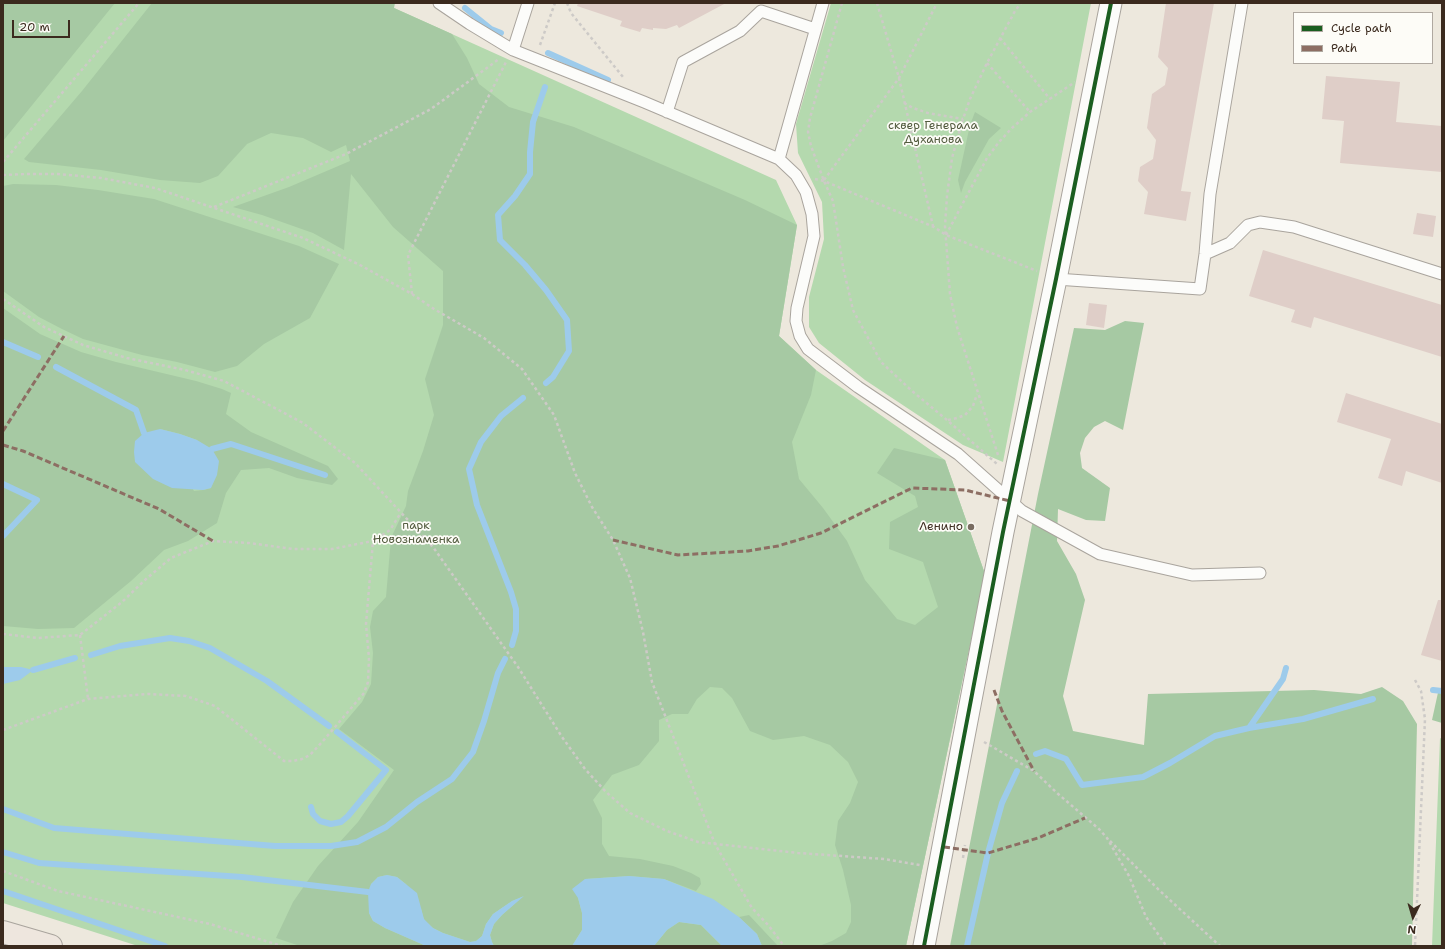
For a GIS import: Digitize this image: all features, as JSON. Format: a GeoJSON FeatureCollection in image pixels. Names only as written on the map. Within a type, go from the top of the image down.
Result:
{"type":"FeatureCollection","features":[{"type":"Feature","properties":{"kind":"main road"},"geometry":{"type":"LineString","coordinates":[[3,932],[51,946]]}},
{"type":"Feature","properties":{"kind":"street"},"geometry":{"type":"LineString","coordinates":[[924,946],[1010,501],[1111,3]]}},
{"type":"Feature","properties":{"kind":"lane"},"geometry":{"type":"LineString","coordinates":[[438,3],[513,50],[779,159],[796,175],[806,192],[812,214],[814,236],[796,308],[796,321],[800,336],[808,349],[858,387],[958,454],[1022,511],[1100,554],[1192,575],[1260,573]]}},
{"type":"Feature","properties":{"kind":"lane"},"geometry":{"type":"LineString","coordinates":[[513,50],[528,3]]}},
{"type":"Feature","properties":{"kind":"lane"},"geometry":{"type":"LineString","coordinates":[[779,159],[823,3]]}},
{"type":"Feature","properties":{"kind":"lane"},"geometry":{"type":"LineString","coordinates":[[1056,279],[1200,289],[1205,254],[1210,194],[1242,3]]}},
{"type":"Feature","properties":{"kind":"lane"},"geometry":{"type":"LineString","coordinates":[[667,112],[683,62],[740,31],[762,11],[815,29]]}},
{"type":"Feature","properties":{"kind":"lane"},"geometry":{"type":"LineString","coordinates":[[1205,254],[1230,243],[1248,225],[1260,222],[1294,227],[1442,274]]}},
{"type":"Feature","properties":{"kind":"path"},"geometry":{"type":"LineString","coordinates":[[3,162],[139,3]]}},
{"type":"Feature","properties":{"kind":"path"},"geometry":{"type":"LineString","coordinates":[[535,59],[555,3]]}},
{"type":"Feature","properties":{"kind":"path"},"geometry":{"type":"LineString","coordinates":[[567,3],[571,13],[625,78]]}},
{"type":"Feature","properties":{"kind":"path"},"geometry":{"type":"LineString","coordinates":[[842,3],[810,118],[808,132],[811,146],[833,200],[843,267],[853,310],[866,337],[881,362],[912,391],[1002,468]]}},
{"type":"Feature","properties":{"kind":"path"},"geometry":{"type":"LineString","coordinates":[[876,3],[899,78],[934,227]]}},
{"type":"Feature","properties":{"kind":"path"},"geometry":{"type":"LineString","coordinates":[[824,181],[899,78],[937,3]]}},
{"type":"Feature","properties":{"kind":"path"},"geometry":{"type":"LineString","coordinates":[[1000,462],[977,394],[950,294],[946,235],[944,226],[951,166],[963,118],[987,63],[1021,3]]}},
{"type":"Feature","properties":{"kind":"path"},"geometry":{"type":"LineString","coordinates":[[1000,38],[1050,98]]}},
{"type":"Feature","properties":{"kind":"path"},"geometry":{"type":"LineString","coordinates":[[214,207],[353,151],[431,109],[513,50]]}},
{"type":"Feature","properties":{"kind":"path"},"geometry":{"type":"LineString","coordinates":[[412,294],[408,255],[513,50]]}},
{"type":"Feature","properties":{"kind":"path"},"geometry":{"type":"LineString","coordinates":[[987,63],[1030,112]]}},
{"type":"Feature","properties":{"kind":"path"},"geometry":{"type":"LineString","coordinates":[[946,235],[991,152],[999,142],[1030,112],[1079,80]]}},
{"type":"Feature","properties":{"kind":"path"},"geometry":{"type":"LineString","coordinates":[[904,103],[928,113],[963,118]]}},
{"type":"Feature","properties":{"kind":"path"},"geometry":{"type":"LineString","coordinates":[[3,175],[58,174],[101,178],[155,188],[303,238],[360,265],[412,294],[434,309],[484,338],[522,369],[554,415],[575,473],[592,507],[613,540],[630,578],[643,632],[652,682],[715,844],[752,908],[769,926],[784,946]]}},
{"type":"Feature","properties":{"kind":"path"},"geometry":{"type":"LineString","coordinates":[[796,175],[824,181],[934,227],[946,235],[1056,279]]}},
{"type":"Feature","properties":{"kind":"path"},"geometry":{"type":"LineString","coordinates":[[3,299],[44,327],[83,345],[127,358],[185,370],[224,381],[302,423],[355,463],[400,514],[433,547],[518,667],[562,737],[585,769],[606,792],[630,813],[667,832],[698,842],[798,853],[884,859],[940,868]]}},
{"type":"Feature","properties":{"kind":"path"},"geometry":{"type":"LineString","coordinates":[[947,420],[965,415],[973,406],[977,394]]}},
{"type":"Feature","properties":{"kind":"path"},"geometry":{"type":"LineString","coordinates":[[3,634],[38,638],[80,635],[122,602],[171,558],[213,541],[249,543],[293,549],[332,550],[373,541],[390,530],[400,514]]}},
{"type":"Feature","properties":{"kind":"path"},"geometry":{"type":"LineString","coordinates":[[3,730],[88,699],[148,694],[186,696],[215,706],[284,761],[292,761],[306,757],[323,741],[356,703],[364,693],[368,682],[369,658],[366,624],[373,541]]}},
{"type":"Feature","properties":{"kind":"path"},"geometry":{"type":"LineString","coordinates":[[80,635],[88,699]]}},
{"type":"Feature","properties":{"kind":"path"},"geometry":{"type":"LineString","coordinates":[[1415,680],[1421,691],[1425,719],[1415,946]]}},
{"type":"Feature","properties":{"kind":"path"},"geometry":{"type":"LineString","coordinates":[[984,742],[1034,771],[1099,829],[1159,890],[1220,946]]}},
{"type":"Feature","properties":{"kind":"path"},"geometry":{"type":"LineString","coordinates":[[1107,838],[1129,876],[1146,917],[1165,944],[1169,946]]}},
{"type":"Feature","properties":{"kind":"path"},"geometry":{"type":"LineString","coordinates":[[3,871],[58,891],[210,924],[282,946]]}},
{"type":"Feature","properties":{"kind":"green space","name":"парк Новознаменка"},"geometry":{"type":"Polygon","coordinates":[[[3,3],[383,3],[776,180],[797,225],[779,336],[816,370],[945,460],[985,574],[906,946],[138,946],[3,903],[3,3]]]}},
{"type":"Feature","properties":{"kind":"green space"},"geometry":{"type":"Polygon","coordinates":[[[3,3],[115,3],[3,141],[3,3]]]}},
{"type":"Feature","properties":{"kind":"green space"},"geometry":{"type":"Polygon","coordinates":[[[152,3],[395,3],[394,8],[452,34],[467,58],[479,84],[509,107],[574,127],[745,200],[797,225],[779,336],[816,370],[811,395],[792,442],[799,479],[823,508],[847,541],[865,580],[897,619],[915,625],[938,607],[923,562],[889,549],[890,522],[918,507],[915,496],[877,473],[894,448],[945,460],[985,574],[906,946],[819,946],[846,933],[851,922],[851,905],[843,870],[835,845],[838,821],[850,803],[858,782],[848,762],[830,745],[804,736],[773,740],[750,731],[732,698],[722,688],[710,687],[697,699],[688,714],[672,714],[659,720],[659,741],[639,765],[612,775],[593,800],[602,818],[602,844],[609,856],[640,859],[673,866],[691,873],[700,878],[701,884],[696,891],[664,879],[629,876],[585,879],[578,898],[582,913],[582,930],[572,946],[494,946],[490,935],[494,924],[522,897],[512,901],[493,914],[486,924],[482,936],[476,941],[470,942],[433,928],[424,920],[421,909],[406,884],[397,877],[387,875],[378,877],[371,884],[369,913],[373,921],[385,928],[426,946],[300,946],[276,938],[293,902],[318,866],[358,822],[394,770],[339,729],[362,702],[371,684],[373,653],[370,627],[373,611],[386,597],[391,538],[406,506],[408,491],[423,451],[434,415],[425,379],[443,325],[443,271],[393,227],[351,174],[344,250],[313,233],[262,215],[233,207],[289,187],[350,161],[346,145],[331,152],[303,138],[271,133],[247,144],[218,176],[200,183],[160,180],[101,170],[29,162],[24,159],[82,91],[152,3]]]}},
{"type":"Feature","properties":{"kind":"green space","name":"сквер Генерала Духанова"},"geometry":{"type":"Polygon","coordinates":[[[831,3],[1091,3],[1003,462],[963,445],[865,380],[819,343],[809,327],[809,297],[824,239],[822,202],[798,153],[796,124],[831,3]]]}},
{"type":"Feature","properties":{"kind":"green space"},"geometry":{"type":"Polygon","coordinates":[[[975,112],[1001,128],[989,139],[965,182],[961,193],[958,180],[970,125],[975,112]]]}},
{"type":"Feature","properties":{"kind":"green space"},"geometry":{"type":"Polygon","coordinates":[[[13,184],[56,185],[154,199],[299,246],[339,264],[310,318],[264,344],[237,366],[215,372],[142,355],[83,339],[39,317],[3,291],[3,186],[13,184]]]}},
{"type":"Feature","properties":{"kind":"green space"},"geometry":{"type":"Polygon","coordinates":[[[3,308],[40,334],[81,352],[196,381],[231,393],[226,414],[251,432],[328,466],[338,479],[332,485],[297,478],[269,468],[241,470],[226,493],[217,523],[188,541],[164,550],[131,581],[74,628],[38,629],[3,626],[3,308]],[[160,429],[194,491],[211,488],[197,440],[160,429]]]}},
{"type":"Feature","properties":{"kind":"green space"},"geometry":{"type":"Polygon","coordinates":[[[1125,321],[1144,323],[1123,430],[1105,421],[1094,427],[1085,438],[1080,453],[1082,468],[1110,488],[1105,521],[1086,520],[1058,509],[1057,541],[1076,574],[1085,600],[1063,696],[1073,731],[1144,745],[1148,694],[1314,690],[1361,694],[1382,687],[1403,701],[1417,724],[1412,946],[950,946],[1038,494],[1074,328],[1105,330],[1125,321]]]}},
{"type":"Feature","properties":{"kind":"green space"},"geometry":{"type":"Polygon","coordinates":[[[1439,688],[1442,688],[1442,723],[1432,720],[1439,688]]]}},
{"type":"Feature","properties":{"kind":"green space"},"geometry":{"type":"Polygon","coordinates":[[[1440,738],[1442,739],[1442,946],[1432,946],[1440,738]]]}},
{"type":"Feature","properties":{"kind":"green space"},"geometry":{"type":"Polygon","coordinates":[[[749,915],[778,946],[762,946],[757,934],[739,917],[749,915]]]}},
{"type":"Feature","properties":{"kind":"green space"},"geometry":{"type":"Polygon","coordinates":[[[679,922],[701,925],[722,946],[654,946],[667,930],[679,922]]]}},
{"type":"Feature","properties":{"kind":"water"},"geometry":{"type":"Polygon","coordinates":[[[160,429],[197,440],[212,449],[219,461],[217,475],[211,488],[203,490],[172,488],[153,479],[135,462],[135,441],[144,433],[160,429]]]}},
{"type":"Feature","properties":{"kind":"water"},"geometry":{"type":"Polygon","coordinates":[[[3,667],[21,667],[33,670],[20,680],[3,684],[3,667]]]}},
{"type":"Feature","properties":{"kind":"water"},"geometry":{"type":"Polygon","coordinates":[[[387,875],[397,877],[417,893],[424,919],[433,928],[470,942],[476,941],[482,936],[486,924],[493,914],[512,901],[524,896],[494,924],[490,935],[494,946],[426,946],[385,928],[373,921],[369,913],[368,892],[371,884],[378,877],[387,875]]]}},
{"type":"Feature","properties":{"kind":"water"},"geometry":{"type":"Polygon","coordinates":[[[629,876],[664,879],[713,899],[739,917],[757,934],[762,946],[722,946],[701,925],[679,922],[667,930],[654,946],[572,946],[582,930],[582,913],[578,898],[572,889],[585,879],[629,876]]]}},
{"type":"Feature","properties":{"kind":"building"},"geometry":{"type":"Polygon","coordinates":[[[578,3],[726,3],[679,28],[677,25],[666,29],[653,28],[653,30],[642,28],[640,32],[620,26],[622,21],[577,6],[578,3]]]}},
{"type":"Feature","properties":{"kind":"building"},"geometry":{"type":"Polygon","coordinates":[[[1166,3],[1214,3],[1181,191],[1191,192],[1186,221],[1144,214],[1148,192],[1138,181],[1140,167],[1153,159],[1156,140],[1147,128],[1152,94],[1165,85],[1168,68],[1158,57],[1166,3]]]}},
{"type":"Feature","properties":{"kind":"building"},"geometry":{"type":"Polygon","coordinates":[[[1326,76],[1400,82],[1396,122],[1442,126],[1442,172],[1340,163],[1344,121],[1322,119],[1326,76]]]}},
{"type":"Feature","properties":{"kind":"building"},"geometry":{"type":"Polygon","coordinates":[[[1417,213],[1436,216],[1433,237],[1413,234],[1417,213]]]}},
{"type":"Feature","properties":{"kind":"building"},"geometry":{"type":"Polygon","coordinates":[[[1263,250],[1442,305],[1442,357],[1314,317],[1311,328],[1291,322],[1295,310],[1249,296],[1263,250]]]}},
{"type":"Feature","properties":{"kind":"building"},"geometry":{"type":"Polygon","coordinates":[[[1089,303],[1107,305],[1104,328],[1086,325],[1089,303]]]}},
{"type":"Feature","properties":{"kind":"building"},"geometry":{"type":"Polygon","coordinates":[[[1346,393],[1442,424],[1442,483],[1406,471],[1402,486],[1378,478],[1391,439],[1337,422],[1346,393]]]}},
{"type":"Feature","properties":{"kind":"building"},"geometry":{"type":"Polygon","coordinates":[[[1438,600],[1442,600],[1442,661],[1421,655],[1438,600]]]}},
{"type":"Feature","properties":{"kind":"waterway"},"geometry":{"type":"LineString","coordinates":[[465,8],[491,29],[501,33]]}},
{"type":"Feature","properties":{"kind":"waterway"},"geometry":{"type":"LineString","coordinates":[[548,53],[608,80]]}},
{"type":"Feature","properties":{"kind":"waterway"},"geometry":{"type":"LineString","coordinates":[[545,87],[533,122],[530,152],[530,174],[515,196],[498,215],[500,240],[525,265],[546,290],[567,320],[569,351],[553,377],[546,383]]}},
{"type":"Feature","properties":{"kind":"waterway"},"geometry":{"type":"LineString","coordinates":[[3,342],[38,357]]}},
{"type":"Feature","properties":{"kind":"waterway"},"geometry":{"type":"LineString","coordinates":[[56,367],[136,410],[144,433]]}},
{"type":"Feature","properties":{"kind":"waterway"},"geometry":{"type":"LineString","coordinates":[[512,645],[516,631],[516,609],[511,592],[477,505],[469,469],[481,442],[501,416],[523,398]]}},
{"type":"Feature","properties":{"kind":"waterway"},"geometry":{"type":"LineString","coordinates":[[212,449],[231,444],[325,475]]}},
{"type":"Feature","properties":{"kind":"waterway"},"geometry":{"type":"LineString","coordinates":[[3,484],[37,500],[3,536]]}},
{"type":"Feature","properties":{"kind":"waterway"},"geometry":{"type":"LineString","coordinates":[[91,655],[120,646],[170,638],[189,641],[210,648],[267,681],[329,726]]}},
{"type":"Feature","properties":{"kind":"waterway"},"geometry":{"type":"LineString","coordinates":[[33,670],[75,658]]}},
{"type":"Feature","properties":{"kind":"waterway"},"geometry":{"type":"LineString","coordinates":[[3,809],[54,828],[275,846],[331,846],[357,842],[386,827],[417,802],[452,779],[473,752],[498,673],[505,659]]}},
{"type":"Feature","properties":{"kind":"waterway"},"geometry":{"type":"LineString","coordinates":[[1036,754],[1045,751],[1066,759],[1082,785],[1143,777],[1215,736],[1249,728],[1283,679],[1286,668]]}},
{"type":"Feature","properties":{"kind":"waterway"},"geometry":{"type":"LineString","coordinates":[[1433,690],[1442,691]]}},
{"type":"Feature","properties":{"kind":"waterway"},"geometry":{"type":"LineString","coordinates":[[1249,728],[1303,719],[1373,699]]}},
{"type":"Feature","properties":{"kind":"waterway"},"geometry":{"type":"LineString","coordinates":[[311,807],[313,814],[320,821],[331,824],[341,822],[348,816],[386,770],[337,732]]}},
{"type":"Feature","properties":{"kind":"waterway"},"geometry":{"type":"LineString","coordinates":[[967,946],[988,853],[1002,803],[1017,771]]}},
{"type":"Feature","properties":{"kind":"waterway"},"geometry":{"type":"LineString","coordinates":[[3,852],[39,863],[242,877],[368,892]]}},
{"type":"Feature","properties":{"kind":"waterway"},"geometry":{"type":"LineString","coordinates":[[3,891],[165,946]]}},
{"type":"Feature","properties":{"kind":"marked path"},"geometry":{"type":"LineString","coordinates":[[3,431],[64,336]]}},
{"type":"Feature","properties":{"kind":"marked path"},"geometry":{"type":"LineString","coordinates":[[3,445],[23,451],[159,509],[213,541]]}},
{"type":"Feature","properties":{"kind":"marked path"},"geometry":{"type":"LineString","coordinates":[[613,540],[678,555],[748,551],[778,546],[821,533],[912,488],[965,490],[1010,501]]}},
{"type":"Feature","properties":{"kind":"marked path"},"geometry":{"type":"LineString","coordinates":[[994,690],[1002,711],[1034,771]]}},
{"type":"Feature","properties":{"kind":"marked path"},"geometry":{"type":"LineString","coordinates":[[944,847],[988,853],[1038,838],[1085,818]]}},
{"type":"Feature","properties":{"kind":"cycle path"},"geometry":{"type":"LineString","coordinates":[[924,946],[1003,532],[1056,279],[1111,3]]}},
{"type":"Feature","properties":{"kind":"place","name":"Ленино"},"geometry":{"type":"Point","coordinates":[971,527]}}]}
